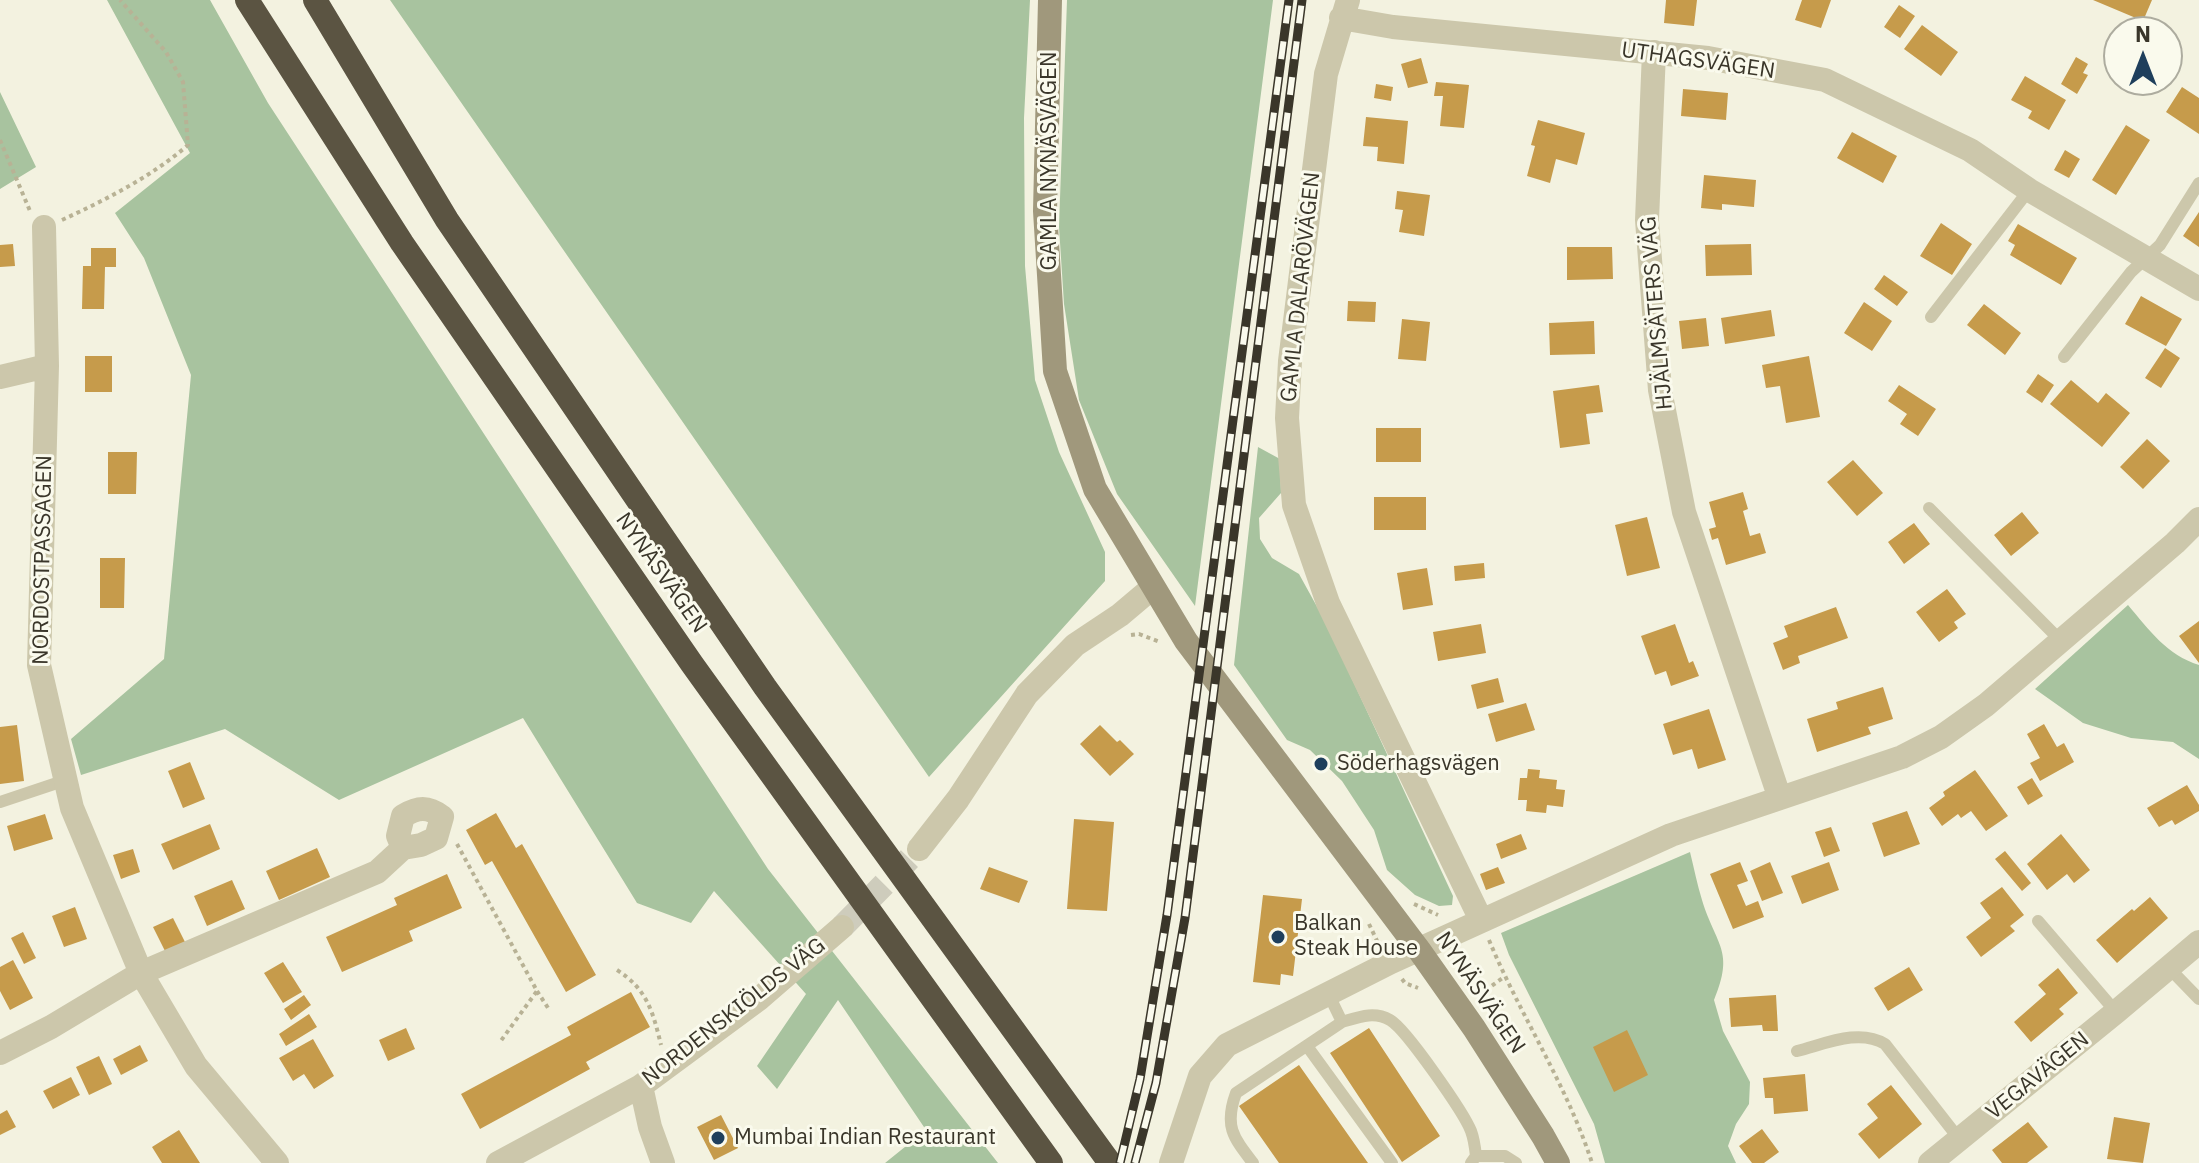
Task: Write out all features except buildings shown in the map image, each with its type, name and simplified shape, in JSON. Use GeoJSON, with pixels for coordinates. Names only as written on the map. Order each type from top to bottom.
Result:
{"type":"FeatureCollection","features":[{"type":"Feature","properties":{"kind":"highway","name":"NYNÄSVÄGEN"},"geometry":{"type":"LineString","coordinates":[[247,0],[402,243],[692,664],[1051,1163]]}},
{"type":"Feature","properties":{"kind":"highway","name":"NYNÄSVÄGEN"},"geometry":{"type":"LineString","coordinates":[[315,0],[447,220],[747,661],[1110,1163]]}},
{"type":"Feature","properties":{"kind":"street","name":"GAMLA NYNÄSVÄGEN"},"geometry":{"type":"LineString","coordinates":[[1050,0],[1045,211],[1055,371],[1095,489],[1152,588]]}},
{"type":"Feature","properties":{"kind":"street","name":"UTHAGSVÄGEN"},"geometry":{"type":"LineString","coordinates":[[1344,9],[1393,27],[1708,58],[1825,80],[1970,150],[2029,190],[2199,289]]}},
{"type":"Feature","properties":{"kind":"street","name":"GAMLA DALARÖVÄGEN"},"geometry":{"type":"LineString","coordinates":[[1344,9],[1326,74],[1290,361],[1287,418],[1294,505],[1328,603],[1478,914]]}},
{"type":"Feature","properties":{"kind":"street","name":"HJÄLMSÄTERS VÄG"},"geometry":{"type":"LineString","coordinates":[[1654,52],[1647,220],[1660,390],[1684,512],[1779,796]]}},
{"type":"Feature","properties":{"kind":"street","name":"NORDOSTPASSAGEN"},"geometry":{"type":"LineString","coordinates":[[44,227],[47,366],[39,665],[72,808],[141,973],[196,1066],[277,1163]]}},
{"type":"Feature","properties":{"kind":"street"},"geometry":{"type":"LineString","coordinates":[[0,377],[47,366]]}},
{"type":"Feature","properties":{"kind":"street"},"geometry":{"type":"LineString","coordinates":[[1171,1163],[1200,1076],[1227,1045],[1419,950],[1478,914],[1671,835],[1902,757],[1941,737],[1986,705],[2199,519]]}},
{"type":"Feature","properties":{"kind":"street","name":"NYNÄSVÄGEN"},"geometry":{"type":"LineString","coordinates":[[1152,588],[1176,642],[1243,717],[1419,950],[1489,1052],[1558,1163]]}},
{"type":"Feature","properties":{"kind":"street"},"geometry":{"type":"LineString","coordinates":[[919,849],[958,799],[1027,694],[1075,645],[1120,615],[1152,588]]}},
{"type":"Feature","properties":{"kind":"street"},"geometry":{"type":"LineString","coordinates":[[0,1053],[51,1027],[141,973],[377,872],[403,848],[436,838],[442,817]]}},
{"type":"Feature","properties":{"kind":"street","name":"NORDENSKIÖLDS VÄG"},"geometry":{"type":"LineString","coordinates":[[498,1163],[641,1086],[760,998],[842,927]]}},
{"type":"Feature","properties":{"kind":"street","name":"VEGAVÄGEN"},"geometry":{"type":"LineString","coordinates":[[1930,1163],[2199,942]]}},
{"type":"Feature","properties":{"kind":"street"},"geometry":{"type":"LineString","coordinates":[[641,1086],[650,1127],[663,1163]]}},
{"type":"Feature","properties":{"kind":"lane"},"geometry":{"type":"LineString","coordinates":[[2064,357],[2131,272],[2160,245],[2199,183]]}},
{"type":"Feature","properties":{"kind":"lane"},"geometry":{"type":"LineString","coordinates":[[1931,317],[2029,190]]}},
{"type":"Feature","properties":{"kind":"lane"},"geometry":{"type":"LineString","coordinates":[[1929,508],[2060,640]]}},
{"type":"Feature","properties":{"kind":"lane"},"geometry":{"type":"LineString","coordinates":[[0,802],[66,780]]}},
{"type":"Feature","properties":{"kind":"lane"},"geometry":{"type":"LineString","coordinates":[[2038,921],[2116,1012]]}},
{"type":"Feature","properties":{"kind":"lane"},"geometry":{"type":"LineString","coordinates":[[2169,968],[2199,999]]}},
{"type":"Feature","properties":{"kind":"lane"},"geometry":{"type":"LineString","coordinates":[[1328,993],[1342,1022]]}},
{"type":"Feature","properties":{"kind":"lane"},"geometry":{"type":"LineString","coordinates":[[1253,1163],[1234,1138],[1229,1120],[1236,1093],[1342,1022],[1364,1015],[1378,1015],[1392,1021],[1407,1034],[1470,1128],[1473,1159],[1505,1156],[1516,1163]]}},
{"type":"Feature","properties":{"kind":"lane"},"geometry":{"type":"LineString","coordinates":[[1797,1051],[1860,1036],[1874,1037],[1885,1044],[1960,1140]]}},
{"type":"Feature","properties":{"kind":"lane"},"geometry":{"type":"LineString","coordinates":[[1307,1046],[1392,1163]]}},
{"type":"Feature","properties":{"kind":"path"},"geometry":{"type":"LineString","coordinates":[[0,140],[30,211],[44,227],[108,198],[168,163],[188,145],[183,82],[166,52],[120,0]]}},
{"type":"Feature","properties":{"kind":"path"},"geometry":{"type":"LineString","coordinates":[[1128,636],[1139,634],[1176,642]]}},
{"type":"Feature","properties":{"kind":"path"},"geometry":{"type":"LineString","coordinates":[[442,817],[550,1011]]}},
{"type":"Feature","properties":{"kind":"path"},"geometry":{"type":"LineString","coordinates":[[1380,899],[1399,888],[1412,903],[1432,915],[1456,917],[1478,914],[1507,983],[1583,1135],[1592,1163]]}},
{"type":"Feature","properties":{"kind":"path"},"geometry":{"type":"LineString","coordinates":[[617,970],[636,982],[645,996],[662,1046]]}},
{"type":"Feature","properties":{"kind":"path"},"geometry":{"type":"LineString","coordinates":[[500,1042],[537,991]]}},
{"type":"Feature","properties":{"kind":"green space"},"geometry":{"type":"Polygon","coordinates":[[[107,0],[210,0],[268,103],[768,869],[998,1163],[885,1163],[926,1130],[838,1000],[777,1089],[757,1066],[806,994],[714,891],[691,923],[637,903],[523,718],[339,800],[225,729],[81,775],[71,739],[164,659],[191,375],[144,258],[115,213],[190,153],[107,0]]]}},
{"type":"Feature","properties":{"kind":"green space"},"geometry":{"type":"Polygon","coordinates":[[[390,0],[1030,0],[1024,118],[1025,266],[1035,380],[1059,452],[1105,552],[1105,581],[929,777],[390,0]]]}},
{"type":"Feature","properties":{"kind":"green space"},"geometry":{"type":"Polygon","coordinates":[[[1067,0],[1273,0],[1195,606],[1117,494],[1079,400],[1064,304],[1059,227],[1067,0]]]}},
{"type":"Feature","properties":{"kind":"green space"},"geometry":{"type":"Polygon","coordinates":[[[0,92],[36,167],[0,189],[0,92]]]}},
{"type":"Feature","properties":{"kind":"green space"},"geometry":{"type":"Polygon","coordinates":[[[1258,447],[1280,459],[1281,493],[1259,518],[1260,539],[1272,558],[1299,574],[1326,623],[1453,896],[1452,905],[1439,906],[1415,895],[1387,870],[1374,830],[1342,781],[1310,750],[1287,740],[1234,665],[1258,447]]]}},
{"type":"Feature","properties":{"kind":"green space"},"geometry":{"type":"Polygon","coordinates":[[[2128,605],[2168,648],[2199,665],[2199,759],[2173,742],[2131,738],[2083,723],[2035,689],[2128,605]]]}},
{"type":"Feature","properties":{"kind":"green space"},"geometry":{"type":"Polygon","coordinates":[[[1690,852],[1702,900],[1723,959],[1714,1000],[1723,1031],[1750,1082],[1749,1104],[1736,1124],[1728,1146],[1736,1163],[1605,1163],[1594,1124],[1509,955],[1501,933],[1690,852]]]}},
{"type":"Feature","properties":{"kind":"tunnel"},"geometry":{"type":"LineString","coordinates":[[842,927],[919,849]]}},
{"type":"Feature","properties":{"kind":"railway"},"geometry":{"type":"LineString","coordinates":[[1120,1163],[1140,1079],[1167,915],[1289,0]]}},
{"type":"Feature","properties":{"kind":"railway"},"geometry":{"type":"LineString","coordinates":[[1135,1163],[1156,1083],[1185,918],[1302,0]]}},
{"type":"Feature","properties":{"kind":"place","name":"Söderhagsvägen"},"geometry":{"type":"Point","coordinates":[1321,764]}},
{"type":"Feature","properties":{"kind":"place","name":"Balkan Steak House"},"geometry":{"type":"Point","coordinates":[1278,937]}},
{"type":"Feature","properties":{"kind":"place","name":"Mumbai Indian Restaurant"},"geometry":{"type":"Point","coordinates":[718,1138]}}]}
